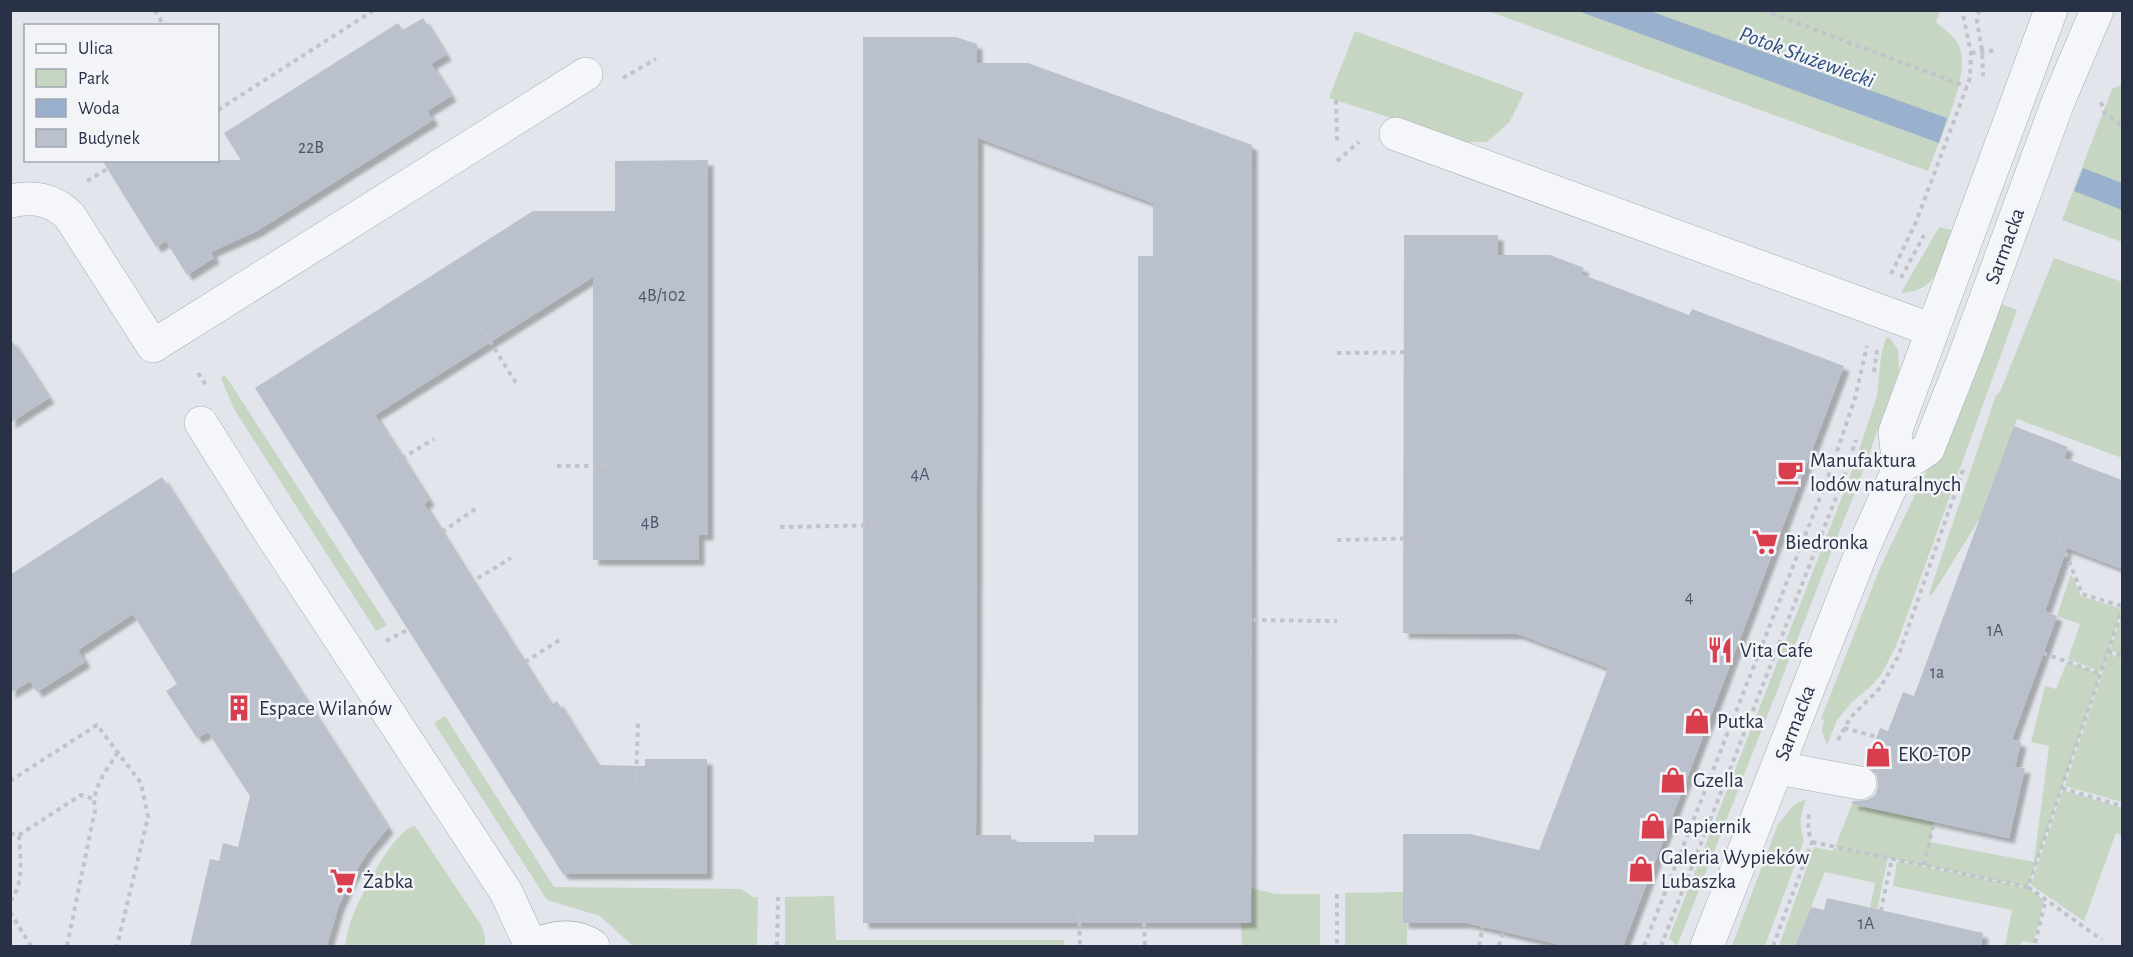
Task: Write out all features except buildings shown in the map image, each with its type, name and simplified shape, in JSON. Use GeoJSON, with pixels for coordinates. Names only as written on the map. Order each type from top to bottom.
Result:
{"type":"FeatureCollection","features":[{"type":"Feature","properties":{"kind":"street","name":"Sarmacka"},"geometry":{"type":"LineString","coordinates":[[1707,946],[1862,551],[1899,468],[1895,432],[2051,10]]}},
{"type":"Feature","properties":{"kind":"street","name":"Sarmacka"},"geometry":{"type":"LineString","coordinates":[[1899,468],[1928,449],[2058,102],[2097,10]]}},
{"type":"Feature","properties":{"kind":"street"},"geometry":{"type":"LineString","coordinates":[[10,201],[24,198],[41,199],[57,204],[69,215],[153,346],[586,74]]}},
{"type":"Feature","properties":{"kind":"street"},"geometry":{"type":"LineString","coordinates":[[1396,134],[1932,330]]}},
{"type":"Feature","properties":{"kind":"street"},"geometry":{"type":"LineString","coordinates":[[201,423],[260,518],[506,892],[531,946],[549,939],[569,937],[593,946]]}},
{"type":"Feature","properties":{"kind":"street"},"geometry":{"type":"LineString","coordinates":[[1778,768],[1860,783]]}},
{"type":"Feature","properties":{"kind":"path"},"geometry":{"type":"LineString","coordinates":[[155,10],[163,24]]}},
{"type":"Feature","properties":{"kind":"path"},"geometry":{"type":"LineString","coordinates":[[219,109],[374,10]]}},
{"type":"Feature","properties":{"kind":"path"},"geometry":{"type":"LineString","coordinates":[[1763,10],[1967,87]]}},
{"type":"Feature","properties":{"kind":"path"},"geometry":{"type":"LineString","coordinates":[[1644,946],[1830,472],[1856,398],[1886,283],[1916,222],[1967,87],[1971,53],[1962,10]]}},
{"type":"Feature","properties":{"kind":"path"},"geometry":{"type":"LineString","coordinates":[[1979,10],[1977,21],[1983,63],[1982,84]]}},
{"type":"Feature","properties":{"kind":"path"},"geometry":{"type":"LineString","coordinates":[[2099,92],[2104,112],[2122,126]]}},
{"type":"Feature","properties":{"kind":"path"},"geometry":{"type":"LineString","coordinates":[[1336,100],[1337,141]]}},
{"type":"Feature","properties":{"kind":"path"},"geometry":{"type":"LineString","coordinates":[[81,185],[107,169]]}},
{"type":"Feature","properties":{"kind":"path"},"geometry":{"type":"LineString","coordinates":[[1873,375],[1880,311],[1928,228]]}},
{"type":"Feature","properties":{"kind":"path"},"geometry":{"type":"LineString","coordinates":[[475,318],[518,386]]}},
{"type":"Feature","properties":{"kind":"path"},"geometry":{"type":"LineString","coordinates":[[1337,353],[1434,352]]}},
{"type":"Feature","properties":{"kind":"path"},"geometry":{"type":"LineString","coordinates":[[1661,946],[1844,477],[1858,432]]}},
{"type":"Feature","properties":{"kind":"path"},"geometry":{"type":"LineString","coordinates":[[394,464],[434,439]]}},
{"type":"Feature","properties":{"kind":"path"},"geometry":{"type":"LineString","coordinates":[[1773,946],[1812,842],[1808,830],[1810,806],[1844,728],[1862,705],[1880,688],[1898,657],[1965,464]]}},
{"type":"Feature","properties":{"kind":"path"},"geometry":{"type":"LineString","coordinates":[[557,466],[629,465]]}},
{"type":"Feature","properties":{"kind":"path"},"geometry":{"type":"LineString","coordinates":[[442,532],[478,507]]}},
{"type":"Feature","properties":{"kind":"path"},"geometry":{"type":"LineString","coordinates":[[780,527],[886,525]]}},
{"type":"Feature","properties":{"kind":"path"},"geometry":{"type":"LineString","coordinates":[[2028,887],[2122,608],[2082,594],[2059,536]]}},
{"type":"Feature","properties":{"kind":"path"},"geometry":{"type":"LineString","coordinates":[[1337,540],[1433,538]]}},
{"type":"Feature","properties":{"kind":"path"},"geometry":{"type":"LineString","coordinates":[[470,583],[511,558]]}},
{"type":"Feature","properties":{"kind":"path"},"geometry":{"type":"LineString","coordinates":[[1244,620],[1337,621]]}},
{"type":"Feature","properties":{"kind":"path"},"geometry":{"type":"LineString","coordinates":[[376,646],[407,630]]}},
{"type":"Feature","properties":{"kind":"path"},"geometry":{"type":"LineString","coordinates":[[525,662],[561,639]]}},
{"type":"Feature","properties":{"kind":"path"},"geometry":{"type":"LineString","coordinates":[[2109,651],[2122,656]]}},
{"type":"Feature","properties":{"kind":"path"},"geometry":{"type":"LineString","coordinates":[[2043,653],[2101,674]]}},
{"type":"Feature","properties":{"kind":"path"},"geometry":{"type":"LineString","coordinates":[[636,782],[638,722]]}},
{"type":"Feature","properties":{"kind":"path"},"geometry":{"type":"LineString","coordinates":[[10,781],[97,725],[141,783],[148,817],[117,946]]}},
{"type":"Feature","properties":{"kind":"path"},"geometry":{"type":"LineString","coordinates":[[1844,728],[1877,737]]}},
{"type":"Feature","properties":{"kind":"path"},"geometry":{"type":"LineString","coordinates":[[67,946],[94,810],[93,799],[98,785],[118,752]]}},
{"type":"Feature","properties":{"kind":"path"},"geometry":{"type":"LineString","coordinates":[[2062,788],[2122,806]]}},
{"type":"Feature","properties":{"kind":"path"},"geometry":{"type":"LineString","coordinates":[[10,833],[19,835],[81,795],[93,799]]}},
{"type":"Feature","properties":{"kind":"path"},"geometry":{"type":"LineString","coordinates":[[1924,865],[1934,822]]}},
{"type":"Feature","properties":{"kind":"path"},"geometry":{"type":"LineString","coordinates":[[10,901],[18,891],[19,835]]}},
{"type":"Feature","properties":{"kind":"path"},"geometry":{"type":"LineString","coordinates":[[1812,842],[2028,887],[2102,940]]}},
{"type":"Feature","properties":{"kind":"path"},"geometry":{"type":"LineString","coordinates":[[1879,920],[1892,858]]}},
{"type":"Feature","properties":{"kind":"path"},"geometry":{"type":"LineString","coordinates":[[1337,894],[1337,946]]}},
{"type":"Feature","properties":{"kind":"path"},"geometry":{"type":"LineString","coordinates":[[777,946],[778,897]]}},
{"type":"Feature","properties":{"kind":"path"},"geometry":{"type":"LineString","coordinates":[[2035,944],[2046,899]]}},
{"type":"Feature","properties":{"kind":"path"},"geometry":{"type":"LineString","coordinates":[[10,912],[31,946]]}},
{"type":"Feature","properties":{"kind":"path"},"geometry":{"type":"LineString","coordinates":[[1079,913],[1080,946]]}},
{"type":"Feature","properties":{"kind":"path"},"geometry":{"type":"LineString","coordinates":[[1479,946],[1484,920]]}},
{"type":"Feature","properties":{"kind":"path"},"geometry":{"type":"LineString","coordinates":[[1144,923],[1145,946]]}},
{"type":"Feature","properties":{"kind":"path"},"geometry":{"type":"LineString","coordinates":[[1499,946],[1503,932]]}},
{"type":"Feature","properties":{"kind":"green space"},"geometry":{"type":"Polygon","coordinates":[[[1488,11],[1940,11],[1936,22],[1952,36],[1959,46],[1962,58],[1961,73],[1952,108],[1928,171],[1488,11]]]}},
{"type":"Feature","properties":{"kind":"green space"},"geometry":{"type":"Polygon","coordinates":[[[1355,31],[1524,93],[1509,123],[1487,142],[1459,142],[1329,98],[1355,31]]]}},
{"type":"Feature","properties":{"kind":"green space"},"geometry":{"type":"Polygon","coordinates":[[[2122,85],[2122,242],[2062,220],[2112,89],[2122,85]]]}},
{"type":"Feature","properties":{"kind":"green space"},"geometry":{"type":"Polygon","coordinates":[[[1939,227],[1951,230],[1937,272],[1924,287],[1901,293],[1939,227]]]}},
{"type":"Feature","properties":{"kind":"green space"},"geometry":{"type":"Polygon","coordinates":[[[2054,258],[2122,282],[2122,458],[2017,419],[1982,515],[1932,595],[1929,594],[1996,395],[2000,392],[2054,258]]]}},
{"type":"Feature","properties":{"kind":"green space"},"geometry":{"type":"Polygon","coordinates":[[[2001,304],[2017,310],[1896,646],[1881,675],[1852,702],[1837,720],[1827,745],[1822,731],[1824,720],[1821,719],[1880,568],[1946,430],[2001,304]]]}},
{"type":"Feature","properties":{"kind":"green space"},"geometry":{"type":"Polygon","coordinates":[[[1886,337],[1890,338],[1898,350],[1899,371],[1860,479],[1677,946],[1669,938],[1850,477],[1877,396],[1881,356],[1886,337]]]}},
{"type":"Feature","properties":{"kind":"green space"},"geometry":{"type":"Polygon","coordinates":[[[225,375],[387,625],[376,631],[234,409],[221,378],[225,375]]]}},
{"type":"Feature","properties":{"kind":"green space"},"geometry":{"type":"Polygon","coordinates":[[[2071,574],[2081,596],[2122,609],[2102,672],[2068,659],[2080,624],[2057,616],[2071,574]]]}},
{"type":"Feature","properties":{"kind":"green space"},"geometry":{"type":"Polygon","coordinates":[[[2122,615],[2122,655],[2110,650],[2122,615]]]}},
{"type":"Feature","properties":{"kind":"green space"},"geometry":{"type":"Polygon","coordinates":[[[2109,653],[2122,658],[2122,802],[2065,786],[2109,653]]]}},
{"type":"Feature","properties":{"kind":"green space"},"geometry":{"type":"Polygon","coordinates":[[[2067,662],[2101,674],[2028,887],[1888,858],[1875,919],[1868,918],[1875,883],[1825,872],[1795,946],[1779,946],[1814,847],[1857,852],[1835,847],[1852,804],[1934,822],[1930,842],[2034,862],[2049,746],[2031,742],[2045,686],[2056,689],[2067,662]]]}},
{"type":"Feature","properties":{"kind":"green space"},"geometry":{"type":"Polygon","coordinates":[[[445,716],[554,887],[741,889],[753,897],[758,897],[757,946],[633,946],[600,916],[547,900],[434,723],[445,716]]]}},
{"type":"Feature","properties":{"kind":"green space"},"geometry":{"type":"Polygon","coordinates":[[[2063,790],[2122,808],[2122,835],[2116,833],[2084,921],[2031,885],[2063,790]]]}},
{"type":"Feature","properties":{"kind":"green space"},"geometry":{"type":"Polygon","coordinates":[[[1806,799],[1801,819],[1804,840],[1765,946],[1732,946],[1778,824],[1794,805],[1806,799]]]}},
{"type":"Feature","properties":{"kind":"green space"},"geometry":{"type":"Polygon","coordinates":[[[415,826],[481,925],[485,936],[485,946],[345,946],[354,913],[377,868],[396,840],[406,830],[415,826]]]}},
{"type":"Feature","properties":{"kind":"green space"},"geometry":{"type":"Polygon","coordinates":[[[1897,861],[2028,888],[2044,900],[2034,943],[2022,941],[2020,946],[2005,946],[2012,910],[1893,886],[1897,861]]]}},
{"type":"Feature","properties":{"kind":"green space"},"geometry":{"type":"Polygon","coordinates":[[[1251,888],[1275,894],[1320,894],[1320,946],[1242,946],[1241,923],[1251,923],[1251,888]]]}},
{"type":"Feature","properties":{"kind":"green space"},"geometry":{"type":"Polygon","coordinates":[[[1403,892],[1403,923],[1407,923],[1407,946],[1345,946],[1345,893],[1403,892]]]}},
{"type":"Feature","properties":{"kind":"green space"},"geometry":{"type":"Polygon","coordinates":[[[834,896],[836,940],[1064,940],[1065,946],[785,946],[785,897],[834,896]]]}},
{"type":"Feature","properties":{"kind":"water"},"geometry":{"type":"Polygon","coordinates":[[[1578,11],[1650,11],[1947,118],[1939,143],[1578,11]]]}},
{"type":"Feature","properties":{"kind":"water"},"geometry":{"type":"Polygon","coordinates":[[[2083,168],[2122,183],[2122,210],[2074,191],[2083,168]]]}},
{"type":"Feature","properties":{"kind":"place","name":"Manufaktura lodów naturalnych"},"geometry":{"type":"Point","coordinates":[1790,472]}},
{"type":"Feature","properties":{"kind":"place","name":"Biedronka"},"geometry":{"type":"Point","coordinates":[1765,542]}},
{"type":"Feature","properties":{"kind":"place","name":"Vita Cafe"},"geometry":{"type":"Point","coordinates":[1720,650]}},
{"type":"Feature","properties":{"kind":"place","name":"Espace Wilanów"},"geometry":{"type":"Point","coordinates":[239,708]}},
{"type":"Feature","properties":{"kind":"place","name":"Putka"},"geometry":{"type":"Point","coordinates":[1697,721]}},
{"type":"Feature","properties":{"kind":"place","name":"EKO-TOP"},"geometry":{"type":"Point","coordinates":[1878,754]}},
{"type":"Feature","properties":{"kind":"place","name":"Gzella"},"geometry":{"type":"Point","coordinates":[1673,780]}},
{"type":"Feature","properties":{"kind":"place","name":"Papiernik"},"geometry":{"type":"Point","coordinates":[1653,826]}},
{"type":"Feature","properties":{"kind":"place","name":"Galeria Wypieków Lubaszka"},"geometry":{"type":"Point","coordinates":[1641,869]}},
{"type":"Feature","properties":{"kind":"place","name":"Żabka"},"geometry":{"type":"Point","coordinates":[343,881]}},
{"type":"Feature","properties":{"kind":"water label","name":"Potok Służewiecki"},"geometry":{"type":"Point","coordinates":[1807,57]}}]}
